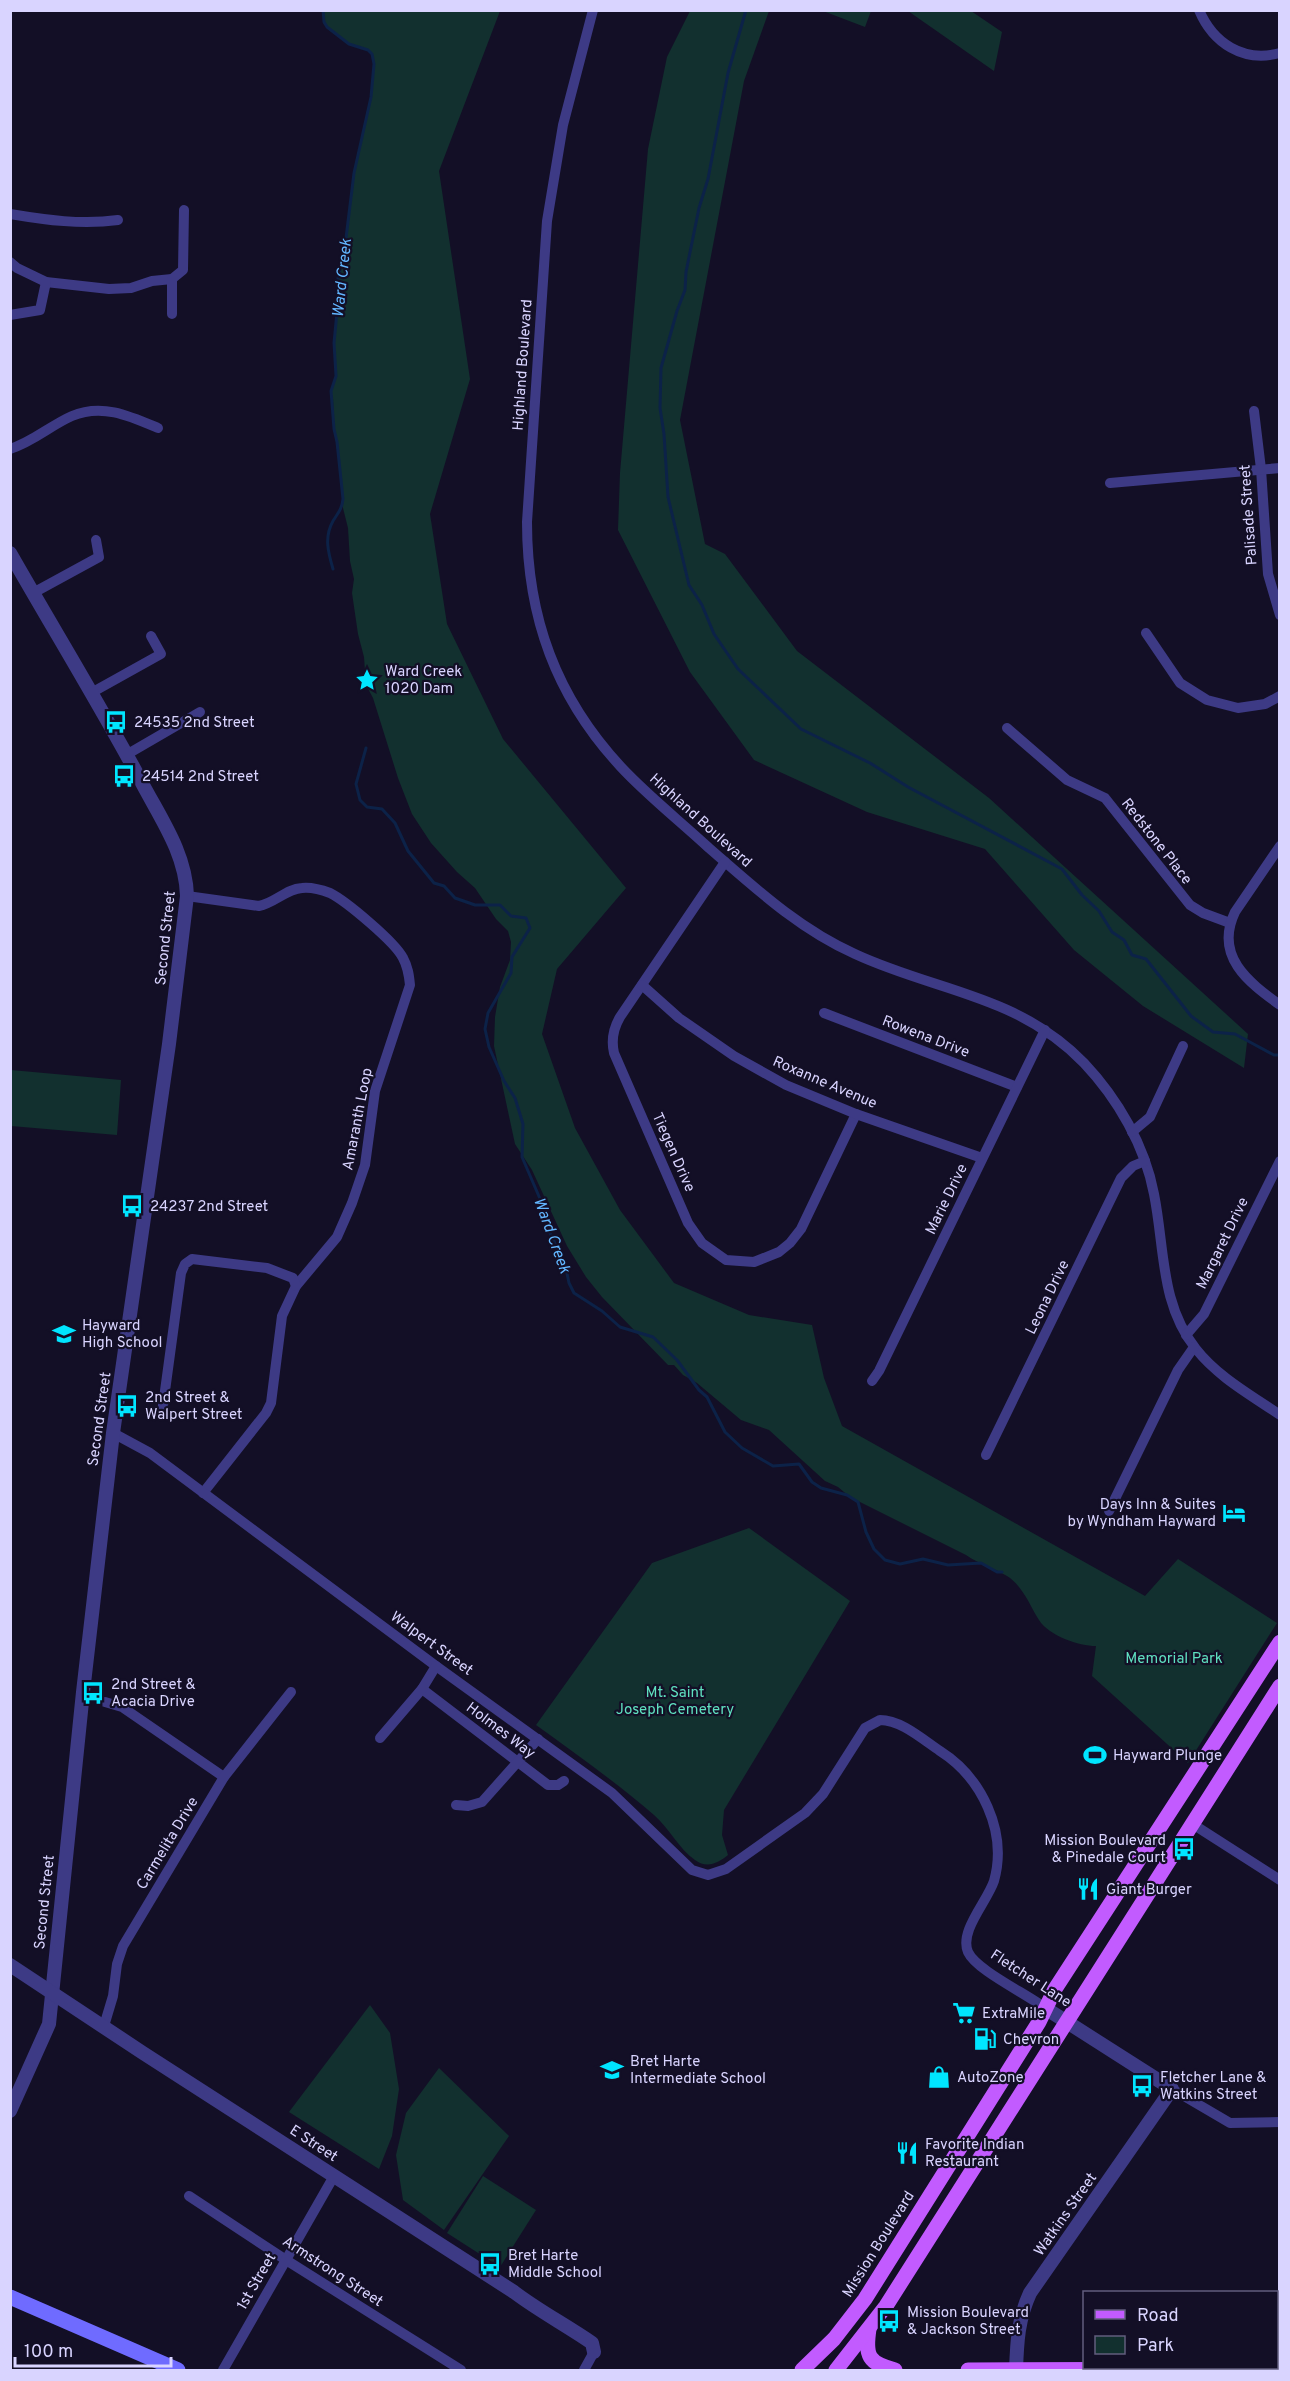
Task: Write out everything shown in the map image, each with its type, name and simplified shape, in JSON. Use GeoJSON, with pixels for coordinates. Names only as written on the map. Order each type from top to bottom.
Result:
{"type":"FeatureCollection","features":[{"type":"Feature","properties":{"kind":"main road","name":"Mission Boulevard"},"geometry":{"type":"LineString","coordinates":[[802,2370],[834,2339],[865,2299],[1067,1971],[1280,1642]]}},
{"type":"Feature","properties":{"kind":"main road"},"geometry":{"type":"LineString","coordinates":[[836,2370],[886,2306],[1280,1686]]}},
{"type":"Feature","properties":{"kind":"main road"},"geometry":{"type":"LineString","coordinates":[[10,2297],[178,2370]]}},
{"type":"Feature","properties":{"kind":"main road"},"geometry":{"type":"LineString","coordinates":[[869,2329],[868,2347],[871,2358],[879,2366],[895,2370]]}},
{"type":"Feature","properties":{"kind":"main road"},"geometry":{"type":"LineString","coordinates":[[968,2370],[1280,2369]]}},
{"type":"Feature","properties":{"kind":"street","name":"Highland Boulevard"},"geometry":{"type":"LineString","coordinates":[[593,10],[561,134],[547,221],[527,522],[531,589],[541,632],[556,672],[595,738],[638,784],[775,906],[832,943],[904,974],[991,1001],[1020,1014],[1066,1046],[1098,1078],[1114,1100],[1145,1161],[1154,1193],[1167,1293],[1186,1335],[1216,1370],[1280,1415]]}},
{"type":"Feature","properties":{"kind":"street"},"geometry":{"type":"LineString","coordinates":[[1199,10],[1211,34],[1225,46],[1249,54],[1280,53]]}},
{"type":"Feature","properties":{"kind":"street"},"geometry":{"type":"LineString","coordinates":[[10,262],[45,282],[120,289],[152,281],[172,279],[183,270],[184,210]]}},
{"type":"Feature","properties":{"kind":"street"},"geometry":{"type":"LineString","coordinates":[[10,214],[46,220],[97,223],[118,220]]}},
{"type":"Feature","properties":{"kind":"street"},"geometry":{"type":"LineString","coordinates":[[172,279],[172,314]]}},
{"type":"Feature","properties":{"kind":"street"},"geometry":{"type":"LineString","coordinates":[[10,315],[40,310],[45,282]]}},
{"type":"Feature","properties":{"kind":"street"},"geometry":{"type":"LineString","coordinates":[[10,449],[24,445],[74,415],[106,410],[131,416],[158,428]]}},
{"type":"Feature","properties":{"kind":"street","name":"Palisade Street"},"geometry":{"type":"LineString","coordinates":[[1254,411],[1261,469],[1268,574],[1280,615]]}},
{"type":"Feature","properties":{"kind":"street"},"geometry":{"type":"LineString","coordinates":[[1110,483],[1280,468]]}},
{"type":"Feature","properties":{"kind":"street"},"geometry":{"type":"LineString","coordinates":[[33,593],[99,556],[96,540]]}},
{"type":"Feature","properties":{"kind":"street","name":"Second Street"},"geometry":{"type":"LineString","coordinates":[[10,553],[126,755],[178,852],[187,879],[187,896],[168,1056],[113,1433],[70,1806],[49,2024],[10,2111]]}},
{"type":"Feature","properties":{"kind":"street"},"geometry":{"type":"LineString","coordinates":[[1146,633],[1180,683],[1207,700],[1238,708],[1264,704],[1280,696]]}},
{"type":"Feature","properties":{"kind":"street"},"geometry":{"type":"LineString","coordinates":[[91,693],[161,654],[151,636]]}},
{"type":"Feature","properties":{"kind":"street"},"geometry":{"type":"LineString","coordinates":[[126,755],[200,712]]}},
{"type":"Feature","properties":{"kind":"street","name":"Redstone Place"},"geometry":{"type":"LineString","coordinates":[[1007,728],[1067,780],[1105,798],[1190,905],[1203,913],[1230,923]]}},
{"type":"Feature","properties":{"kind":"street"},"geometry":{"type":"LineString","coordinates":[[1280,846],[1240,904],[1230,923],[1230,948],[1239,971],[1251,984],[1280,1005]]}},
{"type":"Feature","properties":{"kind":"street","name":"Tiegen Drive"},"geometry":{"type":"LineString","coordinates":[[725,862],[616,1023],[612,1034],[613,1048],[692,1231],[716,1255],[734,1262],[754,1262],[771,1256],[790,1243],[801,1229],[856,1113]]}},
{"type":"Feature","properties":{"kind":"street","name":"Amaranth Loop"},"geometry":{"type":"LineString","coordinates":[[187,896],[260,906],[300,888],[330,894],[375,927],[402,955],[408,969],[410,985],[375,1091],[365,1165],[352,1203],[337,1237],[296,1286],[282,1316],[271,1403],[241,1446],[203,1493]]}},
{"type":"Feature","properties":{"kind":"street","name":"Roxanne Avenue"},"geometry":{"type":"LineString","coordinates":[[642,985],[679,1018],[734,1056],[786,1085],[856,1113],[982,1158]]}},
{"type":"Feature","properties":{"kind":"street","name":"Rowena Drive"},"geometry":{"type":"LineString","coordinates":[[824,1013],[1017,1087]]}},
{"type":"Feature","properties":{"kind":"street","name":"Marie Drive"},"geometry":{"type":"LineString","coordinates":[[873,1381],[1045,1030]]}},
{"type":"Feature","properties":{"kind":"street"},"geometry":{"type":"LineString","coordinates":[[1132,1132],[1150,1117],[1183,1046]]}},
{"type":"Feature","properties":{"kind":"street","name":"Leona Drive"},"geometry":{"type":"LineString","coordinates":[[986,1455],[1121,1178],[1128,1170],[1145,1161]]}},
{"type":"Feature","properties":{"kind":"street","name":"Margaret Drive"},"geometry":{"type":"LineString","coordinates":[[1186,1335],[1204,1314],[1280,1161]]}},
{"type":"Feature","properties":{"kind":"street"},"geometry":{"type":"LineString","coordinates":[[162,1413],[181,1273],[185,1264],[192,1259],[267,1268],[292,1278],[296,1286]]}},
{"type":"Feature","properties":{"kind":"street"},"geometry":{"type":"LineString","coordinates":[[1109,1511],[1178,1370],[1194,1347]]}},
{"type":"Feature","properties":{"kind":"street","name":"Walpert Street"},"geometry":{"type":"LineString","coordinates":[[113,1433],[150,1453],[538,1739],[627,1807],[692,1870],[708,1875],[726,1869]]}},
{"type":"Feature","properties":{"kind":"street"},"geometry":{"type":"LineString","coordinates":[[380,1738],[422,1689],[436,1666]]}},
{"type":"Feature","properties":{"kind":"street","name":"Holmes Way"},"geometry":{"type":"LineString","coordinates":[[422,1689],[549,1785],[558,1785],[564,1781]]}},
{"type":"Feature","properties":{"kind":"street","name":"Carmelita Drive"},"geometry":{"type":"LineString","coordinates":[[104,2026],[113,1996],[117,1964],[123,1946],[224,1777],[291,1692]]}},
{"type":"Feature","properties":{"kind":"street"},"geometry":{"type":"LineString","coordinates":[[105,1702],[122,1707],[224,1777]]}},
{"type":"Feature","properties":{"kind":"street","name":"Fletcher Lane"},"geometry":{"type":"LineString","coordinates":[[726,1869],[806,1813],[823,1794],[865,1728],[880,1719],[896,1723],[960,1765],[981,1791],[994,1826],[996,1859],[994,1880],[968,1932],[968,1951],[979,1965],[1230,2123],[1280,2122]]}},
{"type":"Feature","properties":{"kind":"street"},"geometry":{"type":"LineString","coordinates":[[456,1804],[468,1806],[482,1802],[538,1739]]}},
{"type":"Feature","properties":{"kind":"street"},"geometry":{"type":"LineString","coordinates":[[1191,1823],[1280,1880]]}},
{"type":"Feature","properties":{"kind":"street","name":"E Street"},"geometry":{"type":"LineString","coordinates":[[10,1965],[514,2292],[544,2314],[576,2332],[592,2343],[594,2352]]}},
{"type":"Feature","properties":{"kind":"street","name":"Watkins Street"},"geometry":{"type":"LineString","coordinates":[[1016,2370],[1017,2333],[1030,2293],[1172,2088]]}},
{"type":"Feature","properties":{"kind":"street","name":"1st Street"},"geometry":{"type":"LineString","coordinates":[[223,2370],[334,2176]]}},
{"type":"Feature","properties":{"kind":"street","name":"Armstrong Street"},"geometry":{"type":"LineString","coordinates":[[189,2196],[461,2370]]}},
{"type":"Feature","properties":{"kind":"street"},"geometry":{"type":"LineString","coordinates":[[584,2370],[594,2352]]}},
{"type":"Feature","properties":{"kind":"green space"},"geometry":{"type":"Polygon","coordinates":[[[871,10],[865,27],[823,11],[871,10]]]}},
{"type":"Feature","properties":{"kind":"green space","name":"Memorial Park"},"geometry":{"type":"Polygon","coordinates":[[[324,11],[500,11],[439,171],[470,379],[430,514],[447,624],[503,739],[626,888],[557,969],[542,1034],[575,1128],[620,1210],[674,1283],[749,1315],[812,1325],[824,1378],[842,1426],[1145,1596],[1178,1559],[1277,1623],[1188,1763],[1092,1676],[1096,1646],[1073,1642],[1050,1631],[1039,1620],[1013,1580],[850,1497],[838,1487],[825,1481],[769,1430],[741,1420],[697,1383],[683,1375],[674,1365],[668,1365],[602,1297],[586,1277],[567,1246],[532,1170],[515,1144],[494,1046],[495,1017],[500,987],[510,960],[511,942],[508,931],[496,919],[475,888],[431,843],[412,814],[373,698],[366,685],[364,657],[352,593],[354,579],[350,561],[348,528],[343,508],[331,391],[336,376],[334,343],[338,275],[345,246],[354,173],[372,91],[374,63],[372,54],[368,50],[349,44],[327,27],[324,22],[324,11]]]}},
{"type":"Feature","properties":{"kind":"green space"},"geometry":{"type":"Polygon","coordinates":[[[690,11],[769,11],[744,81],[680,420],[705,544],[725,554],[797,651],[989,798],[1248,1034],[1244,1068],[1143,1006],[1074,950],[985,849],[867,812],[754,760],[690,672],[618,530],[620,473],[648,149],[667,57],[690,11]]]}},
{"type":"Feature","properties":{"kind":"green space"},"geometry":{"type":"Polygon","coordinates":[[[908,11],[971,11],[1002,32],[994,71],[908,11]]]}},
{"type":"Feature","properties":{"kind":"green space"},"geometry":{"type":"Polygon","coordinates":[[[11,1070],[121,1080],[117,1135],[11,1126],[11,1070]]]}},
{"type":"Feature","properties":{"kind":"green space","name":"Mt. Saint Joseph Cemetery"},"geometry":{"type":"Polygon","coordinates":[[[749,1528],[850,1601],[724,1810],[722,1835],[728,1855],[716,1862],[704,1864],[689,1855],[659,1820],[640,1803],[536,1725],[652,1563],[749,1528]]]}},
{"type":"Feature","properties":{"kind":"green space"},"geometry":{"type":"Polygon","coordinates":[[[370,2005],[390,2033],[399,2089],[392,2136],[379,2169],[289,2112],[370,2005]]]}},
{"type":"Feature","properties":{"kind":"green space"},"geometry":{"type":"Polygon","coordinates":[[[439,2068],[509,2136],[444,2230],[403,2200],[396,2155],[406,2113],[439,2068]]]}},
{"type":"Feature","properties":{"kind":"green space"},"geometry":{"type":"Polygon","coordinates":[[[483,2176],[536,2210],[500,2267],[447,2233],[483,2176]]]}},
{"type":"Feature","properties":{"kind":"waterway","name":"Ward Creek"},"geometry":{"type":"LineString","coordinates":[[323,10],[327,27],[349,44],[368,50],[372,54],[374,64],[371,97],[354,173],[345,246],[337,283],[339,291],[334,343],[336,376],[331,391],[343,499],[341,508],[328,533],[328,551],[333,569]]}},
{"type":"Feature","properties":{"kind":"waterway"},"geometry":{"type":"LineString","coordinates":[[746,10],[728,73],[708,179],[699,208],[686,272],[685,290],[661,368],[660,408],[668,497],[689,585],[702,605],[714,634],[738,669],[801,729],[870,763],[908,787],[1062,869],[1082,895],[1099,911],[1112,932],[1124,940],[1132,955],[1146,959],[1191,1016],[1213,1032],[1235,1034],[1274,1055],[1280,1055]]}},
{"type":"Feature","properties":{"kind":"waterway","name":"Ward Creek"},"geometry":{"type":"LineString","coordinates":[[366,748],[356,784],[360,800],[367,807],[382,809],[395,823],[408,851],[434,883],[444,886],[455,898],[475,905],[500,905],[511,916],[526,918],[530,928],[512,957],[511,973],[488,1013],[485,1029],[489,1047],[504,1081],[515,1098],[523,1124],[522,1157],[547,1215],[550,1224],[549,1231],[565,1264],[569,1283],[574,1293],[602,1311],[620,1327],[653,1337],[677,1360],[699,1390],[707,1397],[725,1432],[742,1448],[773,1466],[799,1464],[812,1482],[821,1488],[847,1495],[858,1502],[866,1532],[874,1549],[885,1560],[900,1564],[923,1559],[948,1565],[981,1563],[997,1572],[1002,1572]]}},
{"type":"Feature","properties":{"kind":"place","name":"Ward Creek 1020 Dam"},"geometry":{"type":"Point","coordinates":[367,680]}},
{"type":"Feature","properties":{"kind":"place","name":"24535 2nd Street"},"geometry":{"type":"Point","coordinates":[116,722]}},
{"type":"Feature","properties":{"kind":"place","name":"24514 2nd Street"},"geometry":{"type":"Point","coordinates":[124,776]}},
{"type":"Feature","properties":{"kind":"place","name":"24237 2nd Street"},"geometry":{"type":"Point","coordinates":[132,1206]}},
{"type":"Feature","properties":{"kind":"place","name":"Hayward High School"},"geometry":{"type":"Point","coordinates":[64,1334]}},
{"type":"Feature","properties":{"kind":"place","name":"2nd Street & Walpert Street"},"geometry":{"type":"Point","coordinates":[127,1406]}},
{"type":"Feature","properties":{"kind":"place","name":"Days Inn & Suites by Wyndham Hayward"},"geometry":{"type":"Point","coordinates":[1234,1513]}},
{"type":"Feature","properties":{"kind":"place","name":"2nd Street & Acacia Drive"},"geometry":{"type":"Point","coordinates":[93,1693]}},
{"type":"Feature","properties":{"kind":"place","name":"Hayward Plunge"},"geometry":{"type":"Point","coordinates":[1095,1755]}},
{"type":"Feature","properties":{"kind":"place","name":"Mission Boulevard & Pinedale Court"},"geometry":{"type":"Point","coordinates":[1184,1849]}},
{"type":"Feature","properties":{"kind":"place","name":"Giant Burger"},"geometry":{"type":"Point","coordinates":[1088,1889]}},
{"type":"Feature","properties":{"kind":"place","name":"ExtraMile"},"geometry":{"type":"Point","coordinates":[964,2013]}},
{"type":"Feature","properties":{"kind":"place","name":"Chevron"},"geometry":{"type":"Point","coordinates":[985,2039]}},
{"type":"Feature","properties":{"kind":"place","name":"Bret Harte Intermediate School"},"geometry":{"type":"Point","coordinates":[612,2070]}},
{"type":"Feature","properties":{"kind":"place","name":"AutoZone"},"geometry":{"type":"Point","coordinates":[939,2077]}},
{"type":"Feature","properties":{"kind":"place","name":"Fletcher Lane & Watkins Street"},"geometry":{"type":"Point","coordinates":[1142,2086]}},
{"type":"Feature","properties":{"kind":"place","name":"Favorite Indian Restaurant"},"geometry":{"type":"Point","coordinates":[907,2153]}},
{"type":"Feature","properties":{"kind":"place","name":"Bret Harte Middle School"},"geometry":{"type":"Point","coordinates":[490,2264]}},
{"type":"Feature","properties":{"kind":"place","name":"Mission Boulevard & Jackson Street"},"geometry":{"type":"Point","coordinates":[889,2321]}}]}
